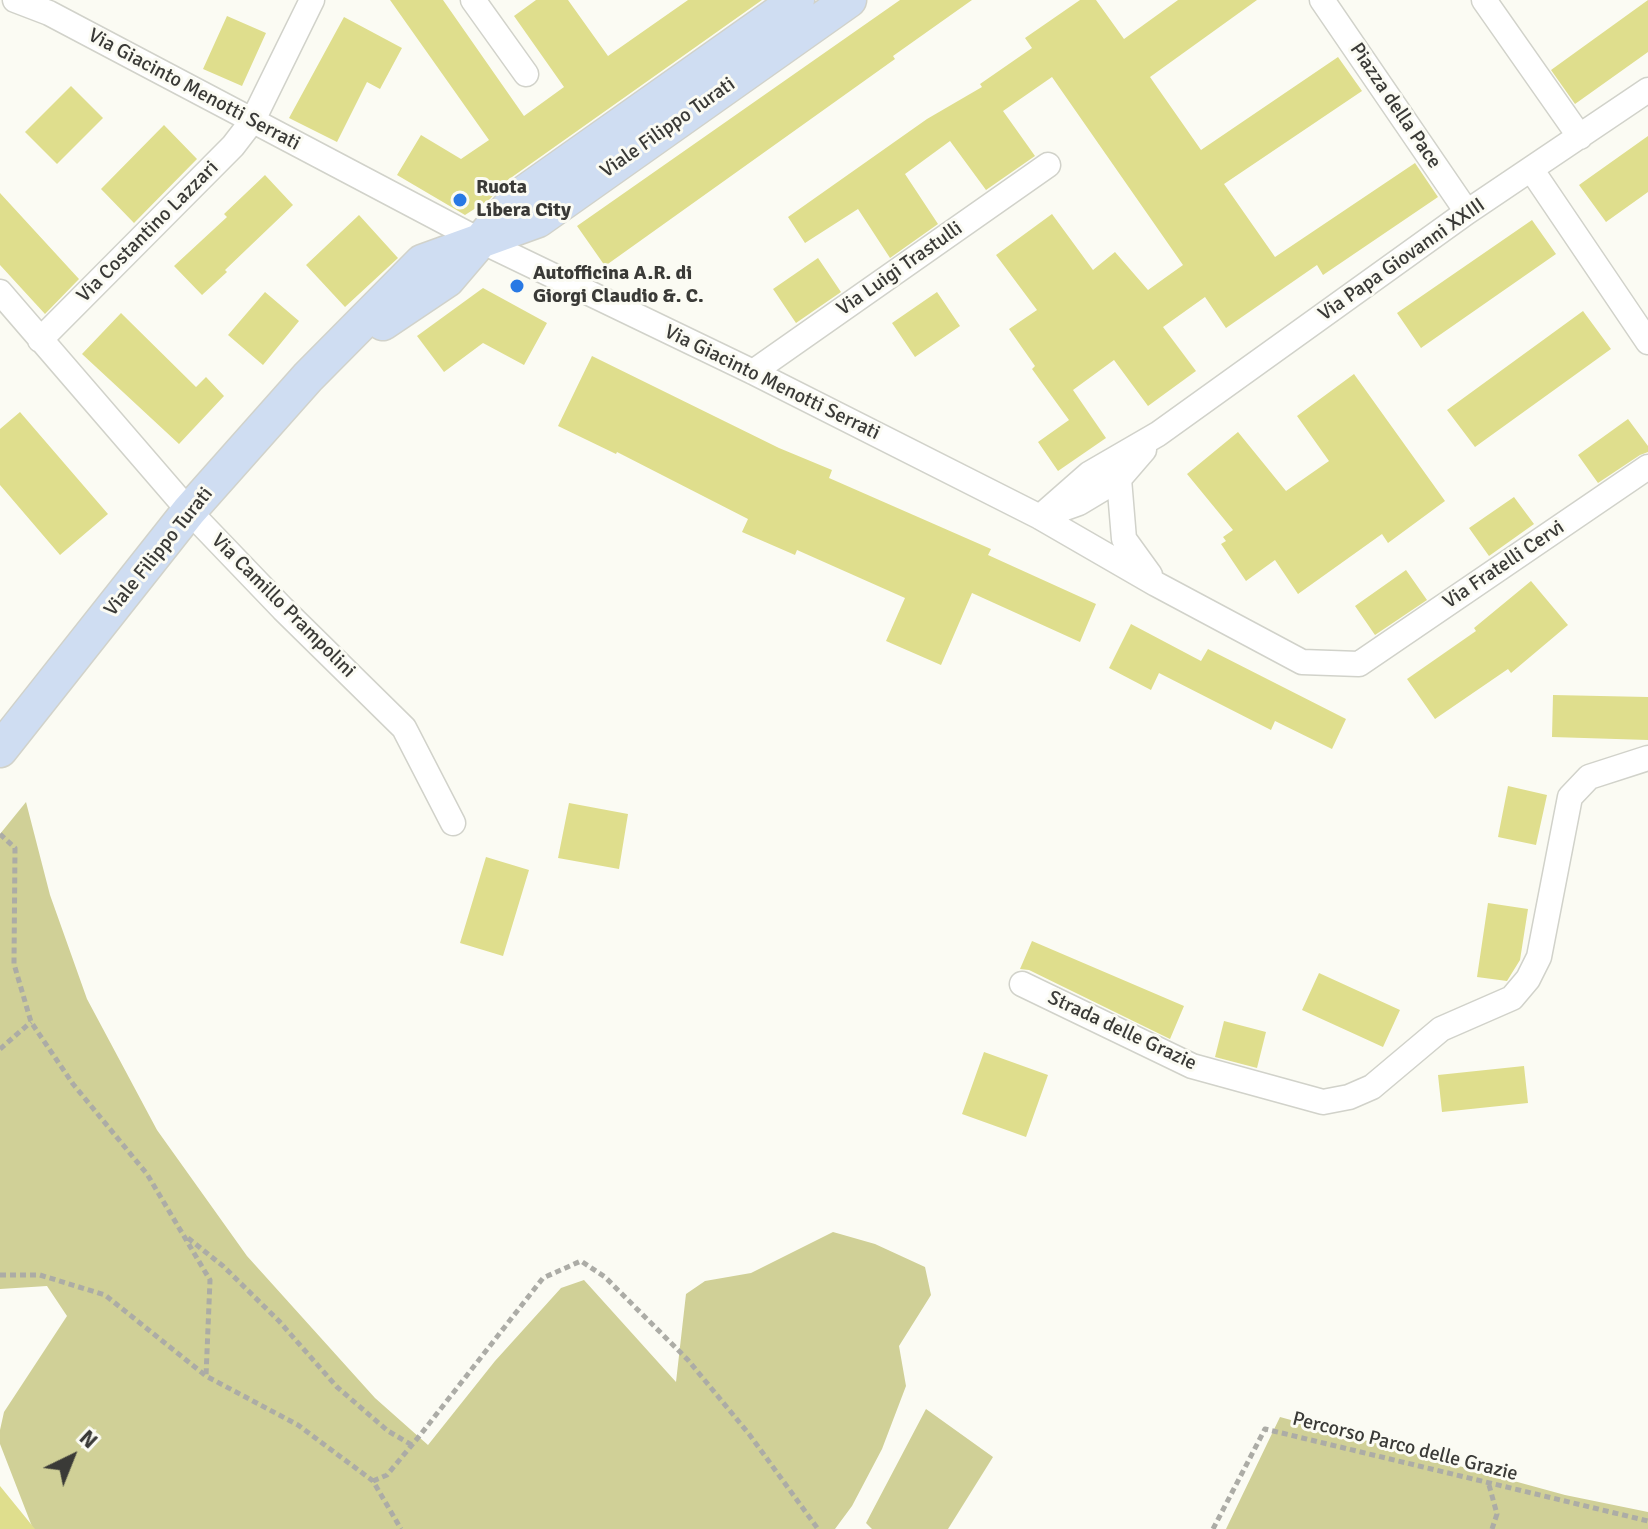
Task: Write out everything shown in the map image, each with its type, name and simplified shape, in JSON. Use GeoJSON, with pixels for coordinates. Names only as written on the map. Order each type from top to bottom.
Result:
{"type":"FeatureCollection","features":[{"type":"Feature","properties":{"kind":"street","name":"Via Giacinto Menotti Serrati"},"geometry":{"type":"LineString","coordinates":[[15,0],[49,13],[479,240],[753,372],[1040,517],[1156,584],[1302,662],[1359,664]]}},
{"type":"Feature","properties":{"kind":"street","name":"Via Costantino Lazzari"},"geometry":{"type":"LineString","coordinates":[[40,340],[233,146],[253,120],[312,0]]}},
{"type":"Feature","properties":{"kind":"street"},"geometry":{"type":"LineString","coordinates":[[473,0],[526,74]]}},
{"type":"Feature","properties":{"kind":"street","name":"Viale Filippo Turati"},"geometry":{"type":"LineString","coordinates":[[0,750],[189,511],[308,377],[326,361],[447,280],[517,198],[797,0]]}},
{"type":"Feature","properties":{"kind":"street","name":"Viale Filippo Turati"},"geometry":{"type":"LineString","coordinates":[[479,240],[538,220],[849,0]]}},
{"type":"Feature","properties":{"kind":"street","name":"Piazza della Pace"},"geometry":{"type":"LineString","coordinates":[[1322,0],[1467,212]]}},
{"type":"Feature","properties":{"kind":"street"},"geometry":{"type":"LineString","coordinates":[[1484,0],[1580,137]]}},
{"type":"Feature","properties":{"kind":"street","name":"Via Papa Giovanni XXIII"},"geometry":{"type":"LineString","coordinates":[[1040,517],[1089,474],[1158,434],[1467,212],[1648,90]]}},
{"type":"Feature","properties":{"kind":"street","name":"Via Luigi Trastulli"},"geometry":{"type":"LineString","coordinates":[[753,372],[1048,165]]}},
{"type":"Feature","properties":{"kind":"street"},"geometry":{"type":"LineString","coordinates":[[1531,169],[1648,342]]}},
{"type":"Feature","properties":{"kind":"street","name":"Via Camillo Prampolini"},"geometry":{"type":"LineString","coordinates":[[0,292],[189,511],[404,728],[453,823]]}},
{"type":"Feature","properties":{"kind":"street","name":"Via Papa Giovanni XXIII"},"geometry":{"type":"LineString","coordinates":[[1040,517],[1079,503],[1119,479],[1158,434]]}},
{"type":"Feature","properties":{"kind":"street","name":"Via Fratelli Cervi"},"geometry":{"type":"LineString","coordinates":[[1359,664],[1648,467]]}},
{"type":"Feature","properties":{"kind":"street"},"geometry":{"type":"LineString","coordinates":[[1119,479],[1124,539],[1156,584]]}},
{"type":"Feature","properties":{"kind":"street","name":"Strada delle Grazie"},"geometry":{"type":"LineString","coordinates":[[1022,984],[1192,1066],[1323,1102],[1349,1097],[1372,1087],[1441,1029],[1512,998],[1528,979],[1539,957],[1570,797],[1589,777],[1648,758]]}},
{"type":"Feature","properties":{"kind":"path"},"geometry":{"type":"LineString","coordinates":[[0,834],[15,848],[14,964],[31,1022],[73,1084],[147,1174],[210,1280],[206,1376]]}},
{"type":"Feature","properties":{"kind":"path"},"geometry":{"type":"LineString","coordinates":[[0,1049],[31,1022]]}},
{"type":"Feature","properties":{"kind":"path"},"geometry":{"type":"LineString","coordinates":[[184,1235],[223,1266],[279,1321],[337,1387],[388,1431],[412,1445]]}},
{"type":"Feature","properties":{"kind":"path"},"geometry":{"type":"LineString","coordinates":[[373,1481],[387,1475],[543,1278],[581,1261],[605,1277],[688,1360],[749,1434],[818,1529]]}},
{"type":"Feature","properties":{"kind":"path"},"geometry":{"type":"LineString","coordinates":[[0,1275],[40,1275],[105,1295],[206,1376],[298,1425],[373,1481],[401,1529]]}},
{"type":"Feature","properties":{"kind":"path","name":"Percorso Parco delle Grazie"},"geometry":{"type":"LineString","coordinates":[[1213,1529],[1265,1429],[1648,1521]]}},
{"type":"Feature","properties":{"kind":"path"},"geometry":{"type":"LineString","coordinates":[[1489,1485],[1497,1514],[1492,1529]]}},
{"type":"Feature","properties":{"kind":"green space"},"geometry":{"type":"Polygon","coordinates":[[[26,802],[50,895],[87,999],[157,1130],[247,1256],[375,1398],[428,1445],[495,1361],[561,1288],[584,1280],[676,1382],[686,1294],[705,1281],[751,1273],[833,1232],[875,1244],[925,1267],[931,1295],[899,1346],[906,1386],[882,1449],[852,1506],[835,1529],[33,1529],[0,1444],[0,1430],[4,1412],[67,1316],[47,1286],[0,1289],[0,834],[26,802]]]}},
{"type":"Feature","properties":{"kind":"green space"},"geometry":{"type":"Polygon","coordinates":[[[926,1409],[993,1457],[948,1529],[872,1529],[866,1523],[926,1409]]]}},
{"type":"Feature","properties":{"kind":"green space"},"geometry":{"type":"Polygon","coordinates":[[[1280,1417],[1565,1495],[1648,1512],[1648,1529],[1226,1529],[1280,1417]]]}},
{"type":"Feature","properties":{"kind":"building"},"geometry":{"type":"Polygon","coordinates":[[[390,0],[443,0],[524,116],[564,87],[514,16],[536,0],[568,0],[608,56],[688,0],[762,0],[505,182],[490,199],[465,215],[397,175],[421,135],[461,159],[489,140],[390,0]]]}},
{"type":"Feature","properties":{"kind":"building"},"geometry":{"type":"Polygon","coordinates":[[[900,0],[972,0],[893,56],[895,59],[605,266],[577,226],[900,0]]]}},
{"type":"Feature","properties":{"kind":"building"},"geometry":{"type":"Polygon","coordinates":[[[1080,0],[1096,0],[1124,39],[1178,0],[1257,0],[1150,77],[1201,150],[1338,57],[1362,91],[1224,184],[1275,257],[1415,163],[1438,197],[1323,275],[1317,265],[1226,328],[1205,297],[1163,327],[1196,371],[1148,406],[1114,360],[1073,390],[1106,438],[1058,471],[1038,442],[1069,420],[1032,369],[1035,366],[1009,329],[1037,310],[996,255],[1052,214],[1093,270],[1115,252],[1148,290],[1183,265],[1052,77],[1003,111],[1035,156],[986,190],[950,141],[905,174],[938,224],[890,258],[858,209],[805,243],[788,217],[927,119],[982,87],[980,84],[1032,48],[1025,38],[1080,0]]]}},
{"type":"Feature","properties":{"kind":"building"},"geometry":{"type":"Polygon","coordinates":[[[1648,0],[1648,52],[1575,104],[1551,70],[1648,0]]]}},
{"type":"Feature","properties":{"kind":"building"},"geometry":{"type":"Polygon","coordinates":[[[227,16],[266,33],[242,86],[203,69],[227,16]]]}},
{"type":"Feature","properties":{"kind":"building"},"geometry":{"type":"Polygon","coordinates":[[[344,17],[402,48],[380,89],[367,82],[337,142],[289,118],[344,17]]]}},
{"type":"Feature","properties":{"kind":"building"},"geometry":{"type":"Polygon","coordinates":[[[71,86],[103,118],[57,164],[25,132],[71,86]]]}},
{"type":"Feature","properties":{"kind":"building"},"geometry":{"type":"Polygon","coordinates":[[[164,125],[197,159],[134,223],[101,189],[164,125]]]}},
{"type":"Feature","properties":{"kind":"building"},"geometry":{"type":"Polygon","coordinates":[[[1648,136],[1648,192],[1606,222],[1579,185],[1648,136]]]}},
{"type":"Feature","properties":{"kind":"building"},"geometry":{"type":"Polygon","coordinates":[[[265,175],[293,205],[202,295],[174,266],[227,217],[224,214],[265,175]]]}},
{"type":"Feature","properties":{"kind":"building"},"geometry":{"type":"Polygon","coordinates":[[[0,193],[79,279],[45,314],[0,265],[0,193]]]}},
{"type":"Feature","properties":{"kind":"building"},"geometry":{"type":"Polygon","coordinates":[[[359,215],[398,258],[345,307],[306,265],[359,215]]]}},
{"type":"Feature","properties":{"kind":"building"},"geometry":{"type":"Polygon","coordinates":[[[1532,220],[1556,254],[1421,348],[1397,313],[1532,220]]]}},
{"type":"Feature","properties":{"kind":"building"},"geometry":{"type":"Polygon","coordinates":[[[818,258],[841,292],[796,323],[773,289],[818,258]]]}},
{"type":"Feature","properties":{"kind":"building"},"geometry":{"type":"Polygon","coordinates":[[[483,288],[547,323],[524,365],[483,343],[444,372],[417,336],[483,288]]]}},
{"type":"Feature","properties":{"kind":"building"},"geometry":{"type":"Polygon","coordinates":[[[265,292],[299,321],[263,365],[228,335],[265,292]]]}},
{"type":"Feature","properties":{"kind":"building"},"geometry":{"type":"Polygon","coordinates":[[[937,292],[960,326],[915,357],[892,323],[937,292]]]}},
{"type":"Feature","properties":{"kind":"building"},"geometry":{"type":"Polygon","coordinates":[[[1583,311],[1611,349],[1475,447],[1447,410],[1583,311]]]}},
{"type":"Feature","properties":{"kind":"building"},"geometry":{"type":"Polygon","coordinates":[[[121,313],[196,387],[206,377],[224,396],[179,444],[82,354],[121,313]]]}},
{"type":"Feature","properties":{"kind":"building"},"geometry":{"type":"Polygon","coordinates":[[[592,356],[779,448],[832,470],[829,478],[991,549],[988,555],[1096,604],[1080,642],[972,593],[941,665],[886,641],[905,598],[797,550],[795,555],[742,532],[748,519],[617,452],[558,426],[592,356]]]}},
{"type":"Feature","properties":{"kind":"building"},"geometry":{"type":"Polygon","coordinates":[[[1354,374],[1445,501],[1388,543],[1382,534],[1298,594],[1275,560],[1246,581],[1221,544],[1226,541],[1223,537],[1233,530],[1187,474],[1238,432],[1286,491],[1329,461],[1297,416],[1354,374]]]}},
{"type":"Feature","properties":{"kind":"building"},"geometry":{"type":"Polygon","coordinates":[[[20,412],[108,514],[60,555],[0,485],[0,429],[20,412]]]}},
{"type":"Feature","properties":{"kind":"building"},"geometry":{"type":"Polygon","coordinates":[[[1628,419],[1648,446],[1648,452],[1598,483],[1578,455],[1628,419]]]}},
{"type":"Feature","properties":{"kind":"building"},"geometry":{"type":"Polygon","coordinates":[[[1514,497],[1534,524],[1489,556],[1469,528],[1514,497]]]}},
{"type":"Feature","properties":{"kind":"building"},"geometry":{"type":"Polygon","coordinates":[[[1406,570],[1427,600],[1375,635],[1355,606],[1406,570]]]}},
{"type":"Feature","properties":{"kind":"building"},"geometry":{"type":"Polygon","coordinates":[[[1531,581],[1568,625],[1511,673],[1508,669],[1435,719],[1407,679],[1476,631],[1474,628],[1531,581]]]}},
{"type":"Feature","properties":{"kind":"building"},"geometry":{"type":"Polygon","coordinates":[[[1131,624],[1201,661],[1208,649],[1346,719],[1332,749],[1275,721],[1271,730],[1159,673],[1151,690],[1109,668],[1131,624]]]}},
{"type":"Feature","properties":{"kind":"building"},"geometry":{"type":"Polygon","coordinates":[[[1553,695],[1648,697],[1648,740],[1552,737],[1553,695]]]}},
{"type":"Feature","properties":{"kind":"building"},"geometry":{"type":"Polygon","coordinates":[[[1508,786],[1547,795],[1536,845],[1498,837],[1508,786]]]}},
{"type":"Feature","properties":{"kind":"building"},"geometry":{"type":"Polygon","coordinates":[[[569,803],[628,814],[619,869],[558,858],[569,803]]]}},
{"type":"Feature","properties":{"kind":"building"},"geometry":{"type":"Polygon","coordinates":[[[486,857],[529,870],[503,956],[460,943],[486,857]]]}},
{"type":"Feature","properties":{"kind":"building"},"geometry":{"type":"Polygon","coordinates":[[[1488,903],[1528,909],[1520,960],[1507,981],[1477,977],[1488,903]]]}},
{"type":"Feature","properties":{"kind":"building"},"geometry":{"type":"Polygon","coordinates":[[[1032,941],[1184,1006],[1170,1039],[1029,970],[1020,969],[1032,941]]]}},
{"type":"Feature","properties":{"kind":"building"},"geometry":{"type":"Polygon","coordinates":[[[1319,973],[1400,1010],[1383,1047],[1302,1010],[1319,973]]]}},
{"type":"Feature","properties":{"kind":"building"},"geometry":{"type":"Polygon","coordinates":[[[1224,1021],[1266,1032],[1257,1068],[1215,1057],[1224,1021]]]}},
{"type":"Feature","properties":{"kind":"building"},"geometry":{"type":"Polygon","coordinates":[[[984,1052],[1048,1075],[1026,1137],[962,1114],[984,1052]]]}},
{"type":"Feature","properties":{"kind":"building"},"geometry":{"type":"Polygon","coordinates":[[[1524,1066],[1528,1103],[1442,1112],[1438,1075],[1524,1066]]]}},
{"type":"Feature","properties":{"kind":"building"},"geometry":{"type":"Polygon","coordinates":[[[0,1486],[35,1529],[0,1529],[0,1486]]]}},
{"type":"Feature","properties":{"kind":"place","name":"Ruota Libera City"},"geometry":{"type":"Point","coordinates":[460,200]}},
{"type":"Feature","properties":{"kind":"place","name":"Autofficina A.R. di Giorgi Claudio &. C."},"geometry":{"type":"Point","coordinates":[517,286]}}]}
